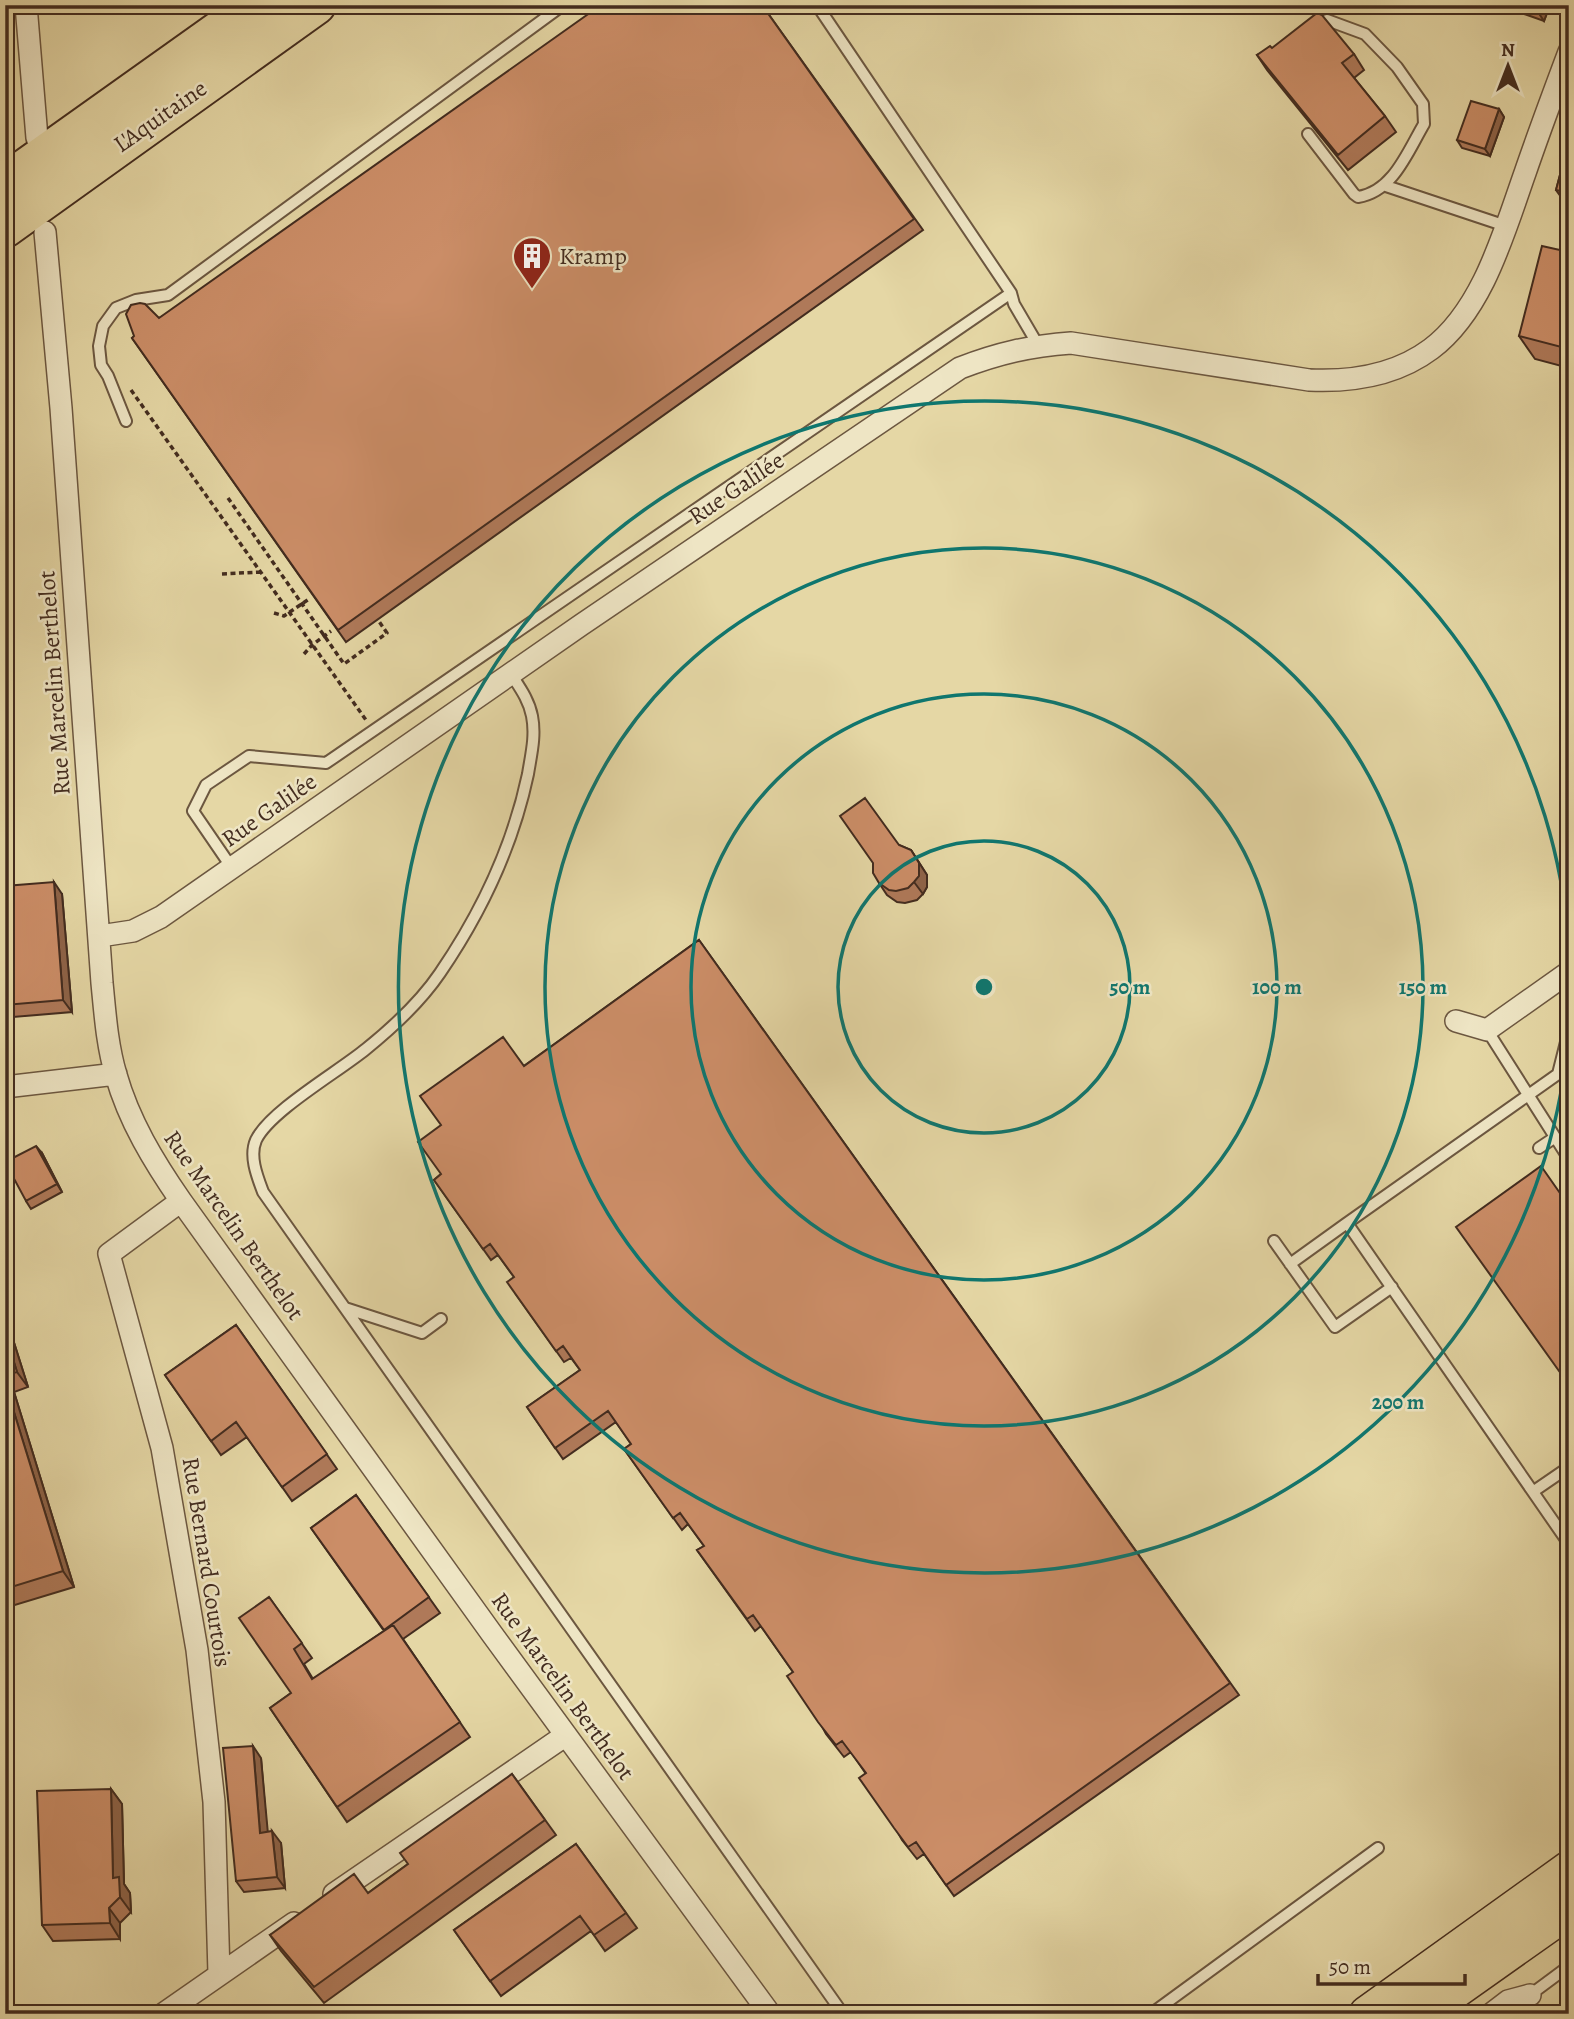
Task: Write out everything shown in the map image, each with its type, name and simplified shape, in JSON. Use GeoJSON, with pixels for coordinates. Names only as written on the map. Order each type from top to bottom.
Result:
{"type":"FeatureCollection","features":[{"type":"Feature","properties":{"kind":"highway","name":"L'Aquitaine"},"geometry":{"type":"LineString","coordinates":[[5,183],[255,5]]}},
{"type":"Feature","properties":{"kind":"highway","name":"L'Aquitaine"},"geometry":{"type":"LineString","coordinates":[[5,228],[316,5]]}},
{"type":"Feature","properties":{"kind":"main road"},"geometry":{"type":"LineString","coordinates":[[1367,2014],[1569,1869]]}},
{"type":"Feature","properties":{"kind":"main road"},"geometry":{"type":"LineString","coordinates":[[1422,2014],[1569,1910]]}},
{"type":"Feature","properties":{"kind":"street"},"geometry":{"type":"LineString","coordinates":[[26,5],[37,138]]}},
{"type":"Feature","properties":{"kind":"street","name":"Rue Galilée"},"geometry":{"type":"LineString","coordinates":[[100,936],[126,933],[147,925],[960,368],[999,353],[1038,345],[1071,343],[1309,380],[1340,381],[1372,376],[1401,366],[1430,350],[1463,316],[1478,292],[1506,226],[1569,52]]}},
{"type":"Feature","properties":{"kind":"street","name":"Rue Marcelin Berthelot"},"geometry":{"type":"LineString","coordinates":[[45,232],[62,421],[107,1030],[116,1074],[137,1129],[157,1166],[181,1201],[771,2014]]}},
{"type":"Feature","properties":{"kind":"street"},"geometry":{"type":"LineString","coordinates":[[1456,1021],[1487,1030],[1569,972]]}},
{"type":"Feature","properties":{"kind":"street"},"geometry":{"type":"LineString","coordinates":[[5,1087],[116,1074]]}},
{"type":"Feature","properties":{"kind":"street","name":"Rue Bernard Courtois"},"geometry":{"type":"LineString","coordinates":[[181,1201],[108,1254],[162,1448],[197,1650],[214,1802],[219,1974]]}},
{"type":"Feature","properties":{"kind":"street"},"geometry":{"type":"LineString","coordinates":[[163,2014],[566,1735]]}},
{"type":"Feature","properties":{"kind":"street"},"geometry":{"type":"LineString","coordinates":[[1491,2014],[1508,2001],[1530,1995]]}},
{"type":"Feature","properties":{"kind":"lane"},"geometry":{"type":"LineString","coordinates":[[126,421],[101,365],[99,346],[103,326],[116,308],[136,300],[168,295],[563,5]]}},
{"type":"Feature","properties":{"kind":"lane"},"geometry":{"type":"LineString","coordinates":[[817,5],[1011,293],[1014,304],[1038,345]]}},
{"type":"Feature","properties":{"kind":"lane"},"geometry":{"type":"LineString","coordinates":[[1307,33],[1327,20],[1365,34],[1397,67],[1423,104],[1424,124],[1386,186],[1358,197],[1308,134]]}},
{"type":"Feature","properties":{"kind":"lane"},"geometry":{"type":"LineString","coordinates":[[1386,186],[1506,226]]}},
{"type":"Feature","properties":{"kind":"lane"},"geometry":{"type":"LineString","coordinates":[[232,867],[193,811],[206,785],[249,755],[326,763],[1011,293]]}},
{"type":"Feature","properties":{"kind":"lane"},"geometry":{"type":"LineString","coordinates":[[511,674],[527,699],[533,718],[532,754],[521,807],[477,912],[439,975],[406,1013],[366,1049],[269,1121],[255,1142],[254,1168],[262,1192],[843,2014]]}},
{"type":"Feature","properties":{"kind":"lane"},"geometry":{"type":"LineString","coordinates":[[1487,1030],[1569,1159]]}},
{"type":"Feature","properties":{"kind":"lane"},"geometry":{"type":"LineString","coordinates":[[1290,1264],[1558,1074],[1569,1030]]}},
{"type":"Feature","properties":{"kind":"lane"},"geometry":{"type":"LineString","coordinates":[[1539,1148],[1554,1138]]}},
{"type":"Feature","properties":{"kind":"lane"},"geometry":{"type":"LineString","coordinates":[[1347,1223],[1569,1544]]}},
{"type":"Feature","properties":{"kind":"lane"},"geometry":{"type":"LineString","coordinates":[[1274,1241],[1335,1327],[1392,1287]]}},
{"type":"Feature","properties":{"kind":"lane"},"geometry":{"type":"LineString","coordinates":[[345,1308],[422,1333],[441,1319]]}},
{"type":"Feature","properties":{"kind":"lane"},"geometry":{"type":"LineString","coordinates":[[1534,1492],[1569,1467]]}},
{"type":"Feature","properties":{"kind":"lane"},"geometry":{"type":"LineString","coordinates":[[1151,2014],[1378,1848]]}},
{"type":"Feature","properties":{"kind":"lane"},"geometry":{"type":"LineString","coordinates":[[1530,1995],[1569,1966]]}},
{"type":"Feature","properties":{"kind":"path"},"geometry":{"type":"LineString","coordinates":[[124,379],[373,731]]}},
{"type":"Feature","properties":{"kind":"path"},"geometry":{"type":"LineString","coordinates":[[228,498],[344,664],[387,634],[378,620]]}},
{"type":"Feature","properties":{"kind":"path"},"geometry":{"type":"LineString","coordinates":[[222,574],[261,572]]}},
{"type":"Feature","properties":{"kind":"path"},"geometry":{"type":"LineString","coordinates":[[274,613],[284,617],[309,599]]}},
{"type":"Feature","properties":{"kind":"path"},"geometry":{"type":"LineString","coordinates":[[304,654],[331,631]]}},
{"type":"Feature","properties":{"kind":"building","name":"Kramp"},"geometry":{"type":"Polygon","coordinates":[[[601,5],[762,5],[914,219],[338,630],[132,338],[134,336],[126,314],[131,305],[140,303],[145,304],[159,318],[601,5]]]}},
{"type":"Feature","properties":{"kind":"building"},"geometry":{"type":"Polygon","coordinates":[[[1317,13],[1322,15],[1354,54],[1342,63],[1385,116],[1338,155],[1257,55],[1270,46],[1272,48],[1317,13]]]}},
{"type":"Feature","properties":{"kind":"building"},"geometry":{"type":"Polygon","coordinates":[[[1471,101],[1499,109],[1485,149],[1457,140],[1471,101]]]}},
{"type":"Feature","properties":{"kind":"building"},"geometry":{"type":"Polygon","coordinates":[[[1569,141],[1569,193],[1556,190],[1569,141]]]}},
{"type":"Feature","properties":{"kind":"building"},"geometry":{"type":"Polygon","coordinates":[[[1542,246],[1569,252],[1569,349],[1519,336],[1542,246]]]}},
{"type":"Feature","properties":{"kind":"building"},"geometry":{"type":"Polygon","coordinates":[[[865,798],[899,845],[911,850],[919,863],[919,876],[908,888],[889,890],[879,883],[873,873],[873,863],[840,816],[865,798]]]}},
{"type":"Feature","properties":{"kind":"building"},"geometry":{"type":"Polygon","coordinates":[[[54,882],[63,1000],[5,1005],[5,886],[54,882]]]}},
{"type":"Feature","properties":{"kind":"building"},"geometry":{"type":"Polygon","coordinates":[[[699,940],[1230,1683],[946,1885],[916,1842],[908,1847],[894,1828],[859,1778],[866,1773],[842,1741],[836,1745],[818,1722],[787,1676],[793,1672],[753,1615],[747,1619],[697,1550],[704,1546],[680,1513],[673,1518],[624,1449],[631,1444],[608,1411],[555,1448],[527,1407],[580,1370],[563,1346],[556,1351],[507,1282],[514,1277],[490,1244],[483,1249],[434,1180],[441,1174],[418,1142],[441,1125],[420,1096],[503,1037],[524,1066],[699,940]]]}},
{"type":"Feature","properties":{"kind":"building"},"geometry":{"type":"Polygon","coordinates":[[[36,1146],[57,1184],[26,1201],[5,1162],[36,1146]]]}},
{"type":"Feature","properties":{"kind":"building"},"geometry":{"type":"Polygon","coordinates":[[[1541,1166],[1569,1206],[1569,1385],[1456,1227],[1541,1166]]]}},
{"type":"Feature","properties":{"kind":"building"},"geometry":{"type":"Polygon","coordinates":[[[236,1325],[327,1454],[282,1487],[236,1422],[211,1441],[165,1375],[236,1325]]]}},
{"type":"Feature","properties":{"kind":"building"},"geometry":{"type":"Polygon","coordinates":[[[5,1333],[17,1372],[5,1375],[5,1333]]]}},
{"type":"Feature","properties":{"kind":"building"},"geometry":{"type":"Polygon","coordinates":[[[5,1383],[63,1571],[5,1589],[5,1383]]]}},
{"type":"Feature","properties":{"kind":"building"},"geometry":{"type":"Polygon","coordinates":[[[356,1495],[429,1597],[384,1630],[311,1528],[356,1495]]]}},
{"type":"Feature","properties":{"kind":"building"},"geometry":{"type":"Polygon","coordinates":[[[269,1597],[302,1643],[294,1649],[312,1679],[393,1625],[460,1722],[337,1807],[270,1708],[291,1693],[239,1618],[269,1597]]]}},
{"type":"Feature","properties":{"kind":"building"},"geometry":{"type":"Polygon","coordinates":[[[253,1746],[260,1833],[272,1831],[277,1877],[236,1881],[223,1748],[253,1746]]]}},
{"type":"Feature","properties":{"kind":"building"},"geometry":{"type":"Polygon","coordinates":[[[512,1774],[545,1820],[314,1987],[270,1935],[354,1874],[368,1893],[408,1864],[400,1853],[512,1774]]]}},
{"type":"Feature","properties":{"kind":"building"},"geometry":{"type":"Polygon","coordinates":[[[111,1789],[113,1878],[119,1877],[120,1897],[109,1908],[110,1923],[42,1925],[37,1791],[111,1789]]]}},
{"type":"Feature","properties":{"kind":"building"},"geometry":{"type":"Polygon","coordinates":[[[576,1844],[626,1913],[594,1935],[580,1916],[490,1981],[454,1930],[576,1844]]]}},
{"type":"Feature","properties":{"kind":"place","name":"Kramp"},"geometry":{"type":"Point","coordinates":[532,290]}}]}
